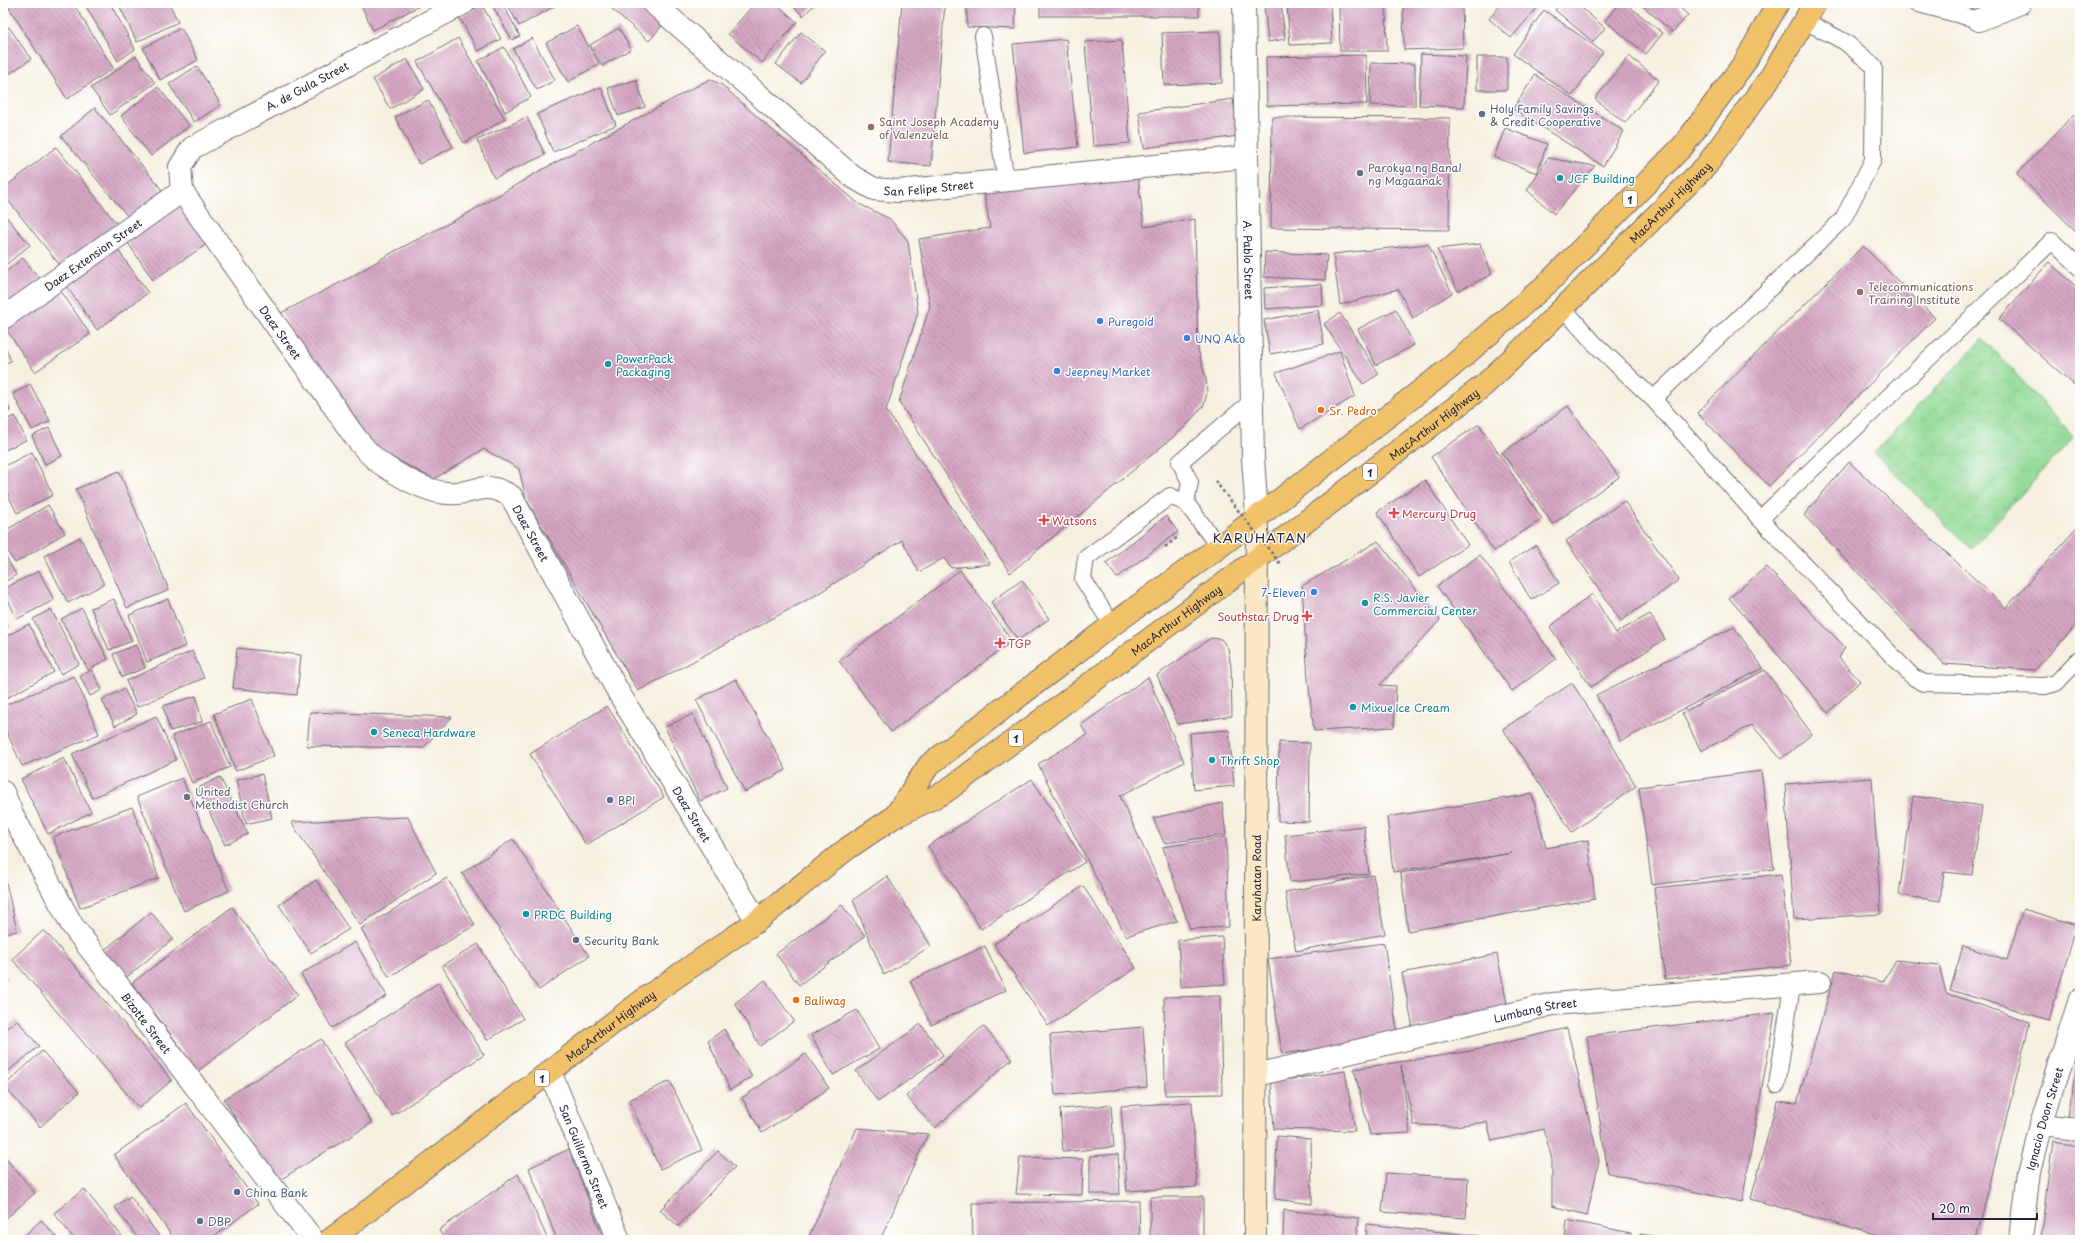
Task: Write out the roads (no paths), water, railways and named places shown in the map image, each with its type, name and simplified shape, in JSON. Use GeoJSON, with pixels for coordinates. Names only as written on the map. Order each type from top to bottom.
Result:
{"type":"FeatureCollection","features":[{"type":"Feature","properties":{"kind":"highway","name":"MacArthur Highway"},"geometry":{"type":"LineString","coordinates":[[894,817],[929,765],[1219,547],[1257,516],[1450,368],[1549,282],[1683,146],[1745,62],[1778,3]]}},
{"type":"Feature","properties":{"kind":"highway","name":"MacArthur Highway"},"geometry":{"type":"LineString","coordinates":[[330,1240],[647,997],[722,943],[756,921],[848,848],[894,817],[945,792],[1257,559],[1483,386],[1564,308],[1706,166],[1772,75],[1810,12]]}},
{"type":"Feature","properties":{"kind":"main road","name":"Karuhatan Road"},"geometry":{"type":"LineString","coordinates":[[1255,1240],[1257,516]]}},
{"type":"Feature","properties":{"kind":"street","name":"A. de Gula Street"},"geometry":{"type":"LineString","coordinates":[[182,190],[180,166],[184,157],[192,148],[464,3]]}},
{"type":"Feature","properties":{"kind":"street","name":"San Felipe Street"},"geometry":{"type":"LineString","coordinates":[[653,3],[853,177],[874,189],[898,191],[1246,157]]}},
{"type":"Feature","properties":{"kind":"street","name":"A. Pablo Street"},"geometry":{"type":"LineString","coordinates":[[1244,3],[1252,401],[1257,516]]}},
{"type":"Feature","properties":{"kind":"street"},"geometry":{"type":"LineString","coordinates":[[1979,20],[2020,3]]}},
{"type":"Feature","properties":{"kind":"street","name":"Daez Extension Street"},"geometry":{"type":"LineString","coordinates":[[3,318],[182,190]]}},
{"type":"Feature","properties":{"kind":"street","name":"Daez Street"},"geometry":{"type":"LineString","coordinates":[[182,190],[265,312],[372,457],[402,476],[434,491],[458,494],[487,486],[499,489],[511,496],[620,695],[756,921]]}},
{"type":"Feature","properties":{"kind":"street","name":"Bizotte Street"},"geometry":{"type":"LineString","coordinates":[[3,792],[12,814],[72,925],[312,1240]]}},
{"type":"Feature","properties":{"kind":"street","name":"Lumbang Street"},"geometry":{"type":"LineString","coordinates":[[1256,1075],[1553,1004],[1820,982]]}},
{"type":"Feature","properties":{"kind":"street","name":"Ignacio Doon Street"},"geometry":{"type":"LineString","coordinates":[[2021,1240],[2029,1172],[2041,1124],[2080,999]]}},
{"type":"Feature","properties":{"kind":"street","name":"San Guillermo Street"},"geometry":{"type":"LineString","coordinates":[[550,1072],[619,1240]]}},
{"type":"Feature","properties":{"kind":"street"},"geometry":{"type":"LineString","coordinates":[[2041,1124],[2080,1129]]}},
{"type":"Feature","properties":{"kind":"lane"},"geometry":{"type":"LineString","coordinates":[[1914,3],[1979,20]]}},
{"type":"Feature","properties":{"kind":"lane"},"geometry":{"type":"LineString","coordinates":[[1654,399],[1843,219],[1873,160],[1874,66],[1810,12]]}},
{"type":"Feature","properties":{"kind":"lane"},"geometry":{"type":"LineString","coordinates":[[983,36],[1006,181]]}},
{"type":"Feature","properties":{"kind":"lane"},"geometry":{"type":"LineString","coordinates":[[1760,519],[2052,241],[2080,268]]}},
{"type":"Feature","properties":{"kind":"lane"},"geometry":{"type":"LineString","coordinates":[[1564,308],[1594,343],[1654,399],[1760,519],[1912,677],[1924,683],[2045,686],[2056,683],[2080,658]]}},
{"type":"Feature","properties":{"kind":"lane"},"geometry":{"type":"LineString","coordinates":[[1186,503],[1190,482],[1180,462],[1252,401]]}},
{"type":"Feature","properties":{"kind":"lane"},"geometry":{"type":"LineString","coordinates":[[1112,626],[1083,579],[1086,558],[1170,496],[1186,503],[1219,547]]}},
{"type":"Feature","properties":{"kind":"lane"},"geometry":{"type":"LineString","coordinates":[[1777,1085],[1792,985]]}},
{"type":"Feature","properties":{"kind":"place","name":"Holy Family Savings & Credit Cooperative"},"geometry":{"type":"Point","coordinates":[1482,114]}},
{"type":"Feature","properties":{"kind":"place","name":"Saint Joseph Academy of Valenzuela"},"geometry":{"type":"Point","coordinates":[871,127]}},
{"type":"Feature","properties":{"kind":"place","name":"Parokya ng Banal ng Magaanak"},"geometry":{"type":"Point","coordinates":[1360,173]}},
{"type":"Feature","properties":{"kind":"place","name":"JCF Building"},"geometry":{"type":"Point","coordinates":[1560,178]}},
{"type":"Feature","properties":{"kind":"place","name":"Telecommunications Training Institute"},"geometry":{"type":"Point","coordinates":[1860,292]}},
{"type":"Feature","properties":{"kind":"place","name":"Puregold"},"geometry":{"type":"Point","coordinates":[1100,321]}},
{"type":"Feature","properties":{"kind":"place","name":"UNQ Ako"},"geometry":{"type":"Point","coordinates":[1187,338]}},
{"type":"Feature","properties":{"kind":"place","name":"PowerPack Packaging"},"geometry":{"type":"Point","coordinates":[608,364]}},
{"type":"Feature","properties":{"kind":"place","name":"Jeepney Market"},"geometry":{"type":"Point","coordinates":[1057,371]}},
{"type":"Feature","properties":{"kind":"place","name":"Sr. Pedro"},"geometry":{"type":"Point","coordinates":[1321,410]}},
{"type":"Feature","properties":{"kind":"place","name":"Mercury Drug"},"geometry":{"type":"Point","coordinates":[1394,513]}},
{"type":"Feature","properties":{"kind":"place","name":"Watsons"},"geometry":{"type":"Point","coordinates":[1044,520]}},
{"type":"Feature","properties":{"kind":"place","name":"7-Eleven"},"geometry":{"type":"Point","coordinates":[1314,592]}},
{"type":"Feature","properties":{"kind":"place","name":"R.S. Javier Commercial Center"},"geometry":{"type":"Point","coordinates":[1365,603]}},
{"type":"Feature","properties":{"kind":"place","name":"Southstar Drug"},"geometry":{"type":"Point","coordinates":[1307,616]}},
{"type":"Feature","properties":{"kind":"place","name":"TGP"},"geometry":{"type":"Point","coordinates":[1000,643]}},
{"type":"Feature","properties":{"kind":"place","name":"Mixue Ice Cream"},"geometry":{"type":"Point","coordinates":[1353,707]}},
{"type":"Feature","properties":{"kind":"place","name":"Seneca Hardware"},"geometry":{"type":"Point","coordinates":[374,732]}},
{"type":"Feature","properties":{"kind":"place","name":"Thrift Shop"},"geometry":{"type":"Point","coordinates":[1212,760]}},
{"type":"Feature","properties":{"kind":"place","name":"United Methodist Church"},"geometry":{"type":"Point","coordinates":[187,797]}},
{"type":"Feature","properties":{"kind":"place","name":"BPI"},"geometry":{"type":"Point","coordinates":[610,800]}},
{"type":"Feature","properties":{"kind":"place","name":"PRDC Building"},"geometry":{"type":"Point","coordinates":[526,914]}},
{"type":"Feature","properties":{"kind":"place","name":"Security Bank"},"geometry":{"type":"Point","coordinates":[576,940]}},
{"type":"Feature","properties":{"kind":"place","name":"Baliwag"},"geometry":{"type":"Point","coordinates":[796,1000]}},
{"type":"Feature","properties":{"kind":"place","name":"China Bank"},"geometry":{"type":"Point","coordinates":[237,1192]}},
{"type":"Feature","properties":{"kind":"place","name":"DBP"},"geometry":{"type":"Point","coordinates":[200,1221]}},
{"type":"Feature","properties":{"kind":"district","name":"KARUHATAN"},"geometry":{"type":"Point","coordinates":[1260,537]}}]}
